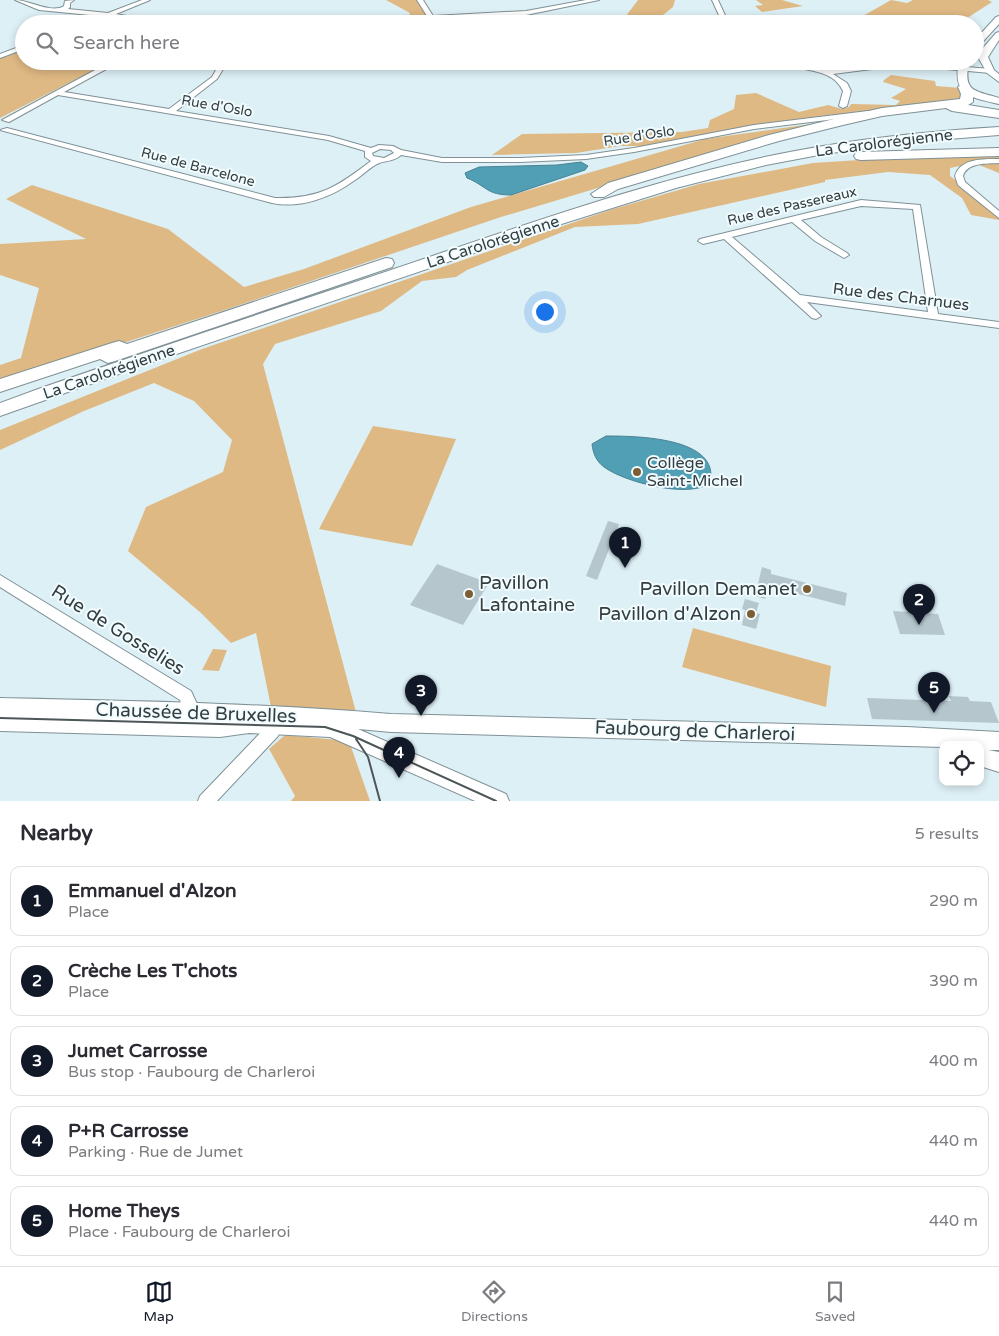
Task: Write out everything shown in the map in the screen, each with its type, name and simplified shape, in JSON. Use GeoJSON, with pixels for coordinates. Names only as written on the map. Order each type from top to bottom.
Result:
{"type":"FeatureCollection","features":[{"type":"Feature","properties":{"kind":"highway"},"geometry":{"type":"LineString","coordinates":[[599,194],[613,186],[755,143],[812,128],[882,112],[966,102],[967,94],[964,87]]}},
{"type":"Feature","properties":{"kind":"highway"},"geometry":{"type":"LineString","coordinates":[[940,106],[971,108],[999,114]]}},
{"type":"Feature","properties":{"kind":"highway","name":"La Carolorégienne"},"geometry":{"type":"LineString","coordinates":[[0,410],[618,201],[766,161],[872,142],[976,128],[999,122]]}},
{"type":"Feature","properties":{"kind":"highway","name":"La Carolorégienne"},"geometry":{"type":"LineString","coordinates":[[0,397],[181,331],[599,194],[700,166],[805,143],[907,129],[976,128],[999,131]]}},
{"type":"Feature","properties":{"kind":"highway"},"geometry":{"type":"LineString","coordinates":[[718,173],[733,173],[824,158],[999,151]]}},
{"type":"Feature","properties":{"kind":"highway"},"geometry":{"type":"LineString","coordinates":[[0,386],[158,334],[181,331]]}},
{"type":"Feature","properties":{"kind":"highway"},"geometry":{"type":"LineString","coordinates":[[0,420],[138,366],[158,355]]}},
{"type":"Feature","properties":{"kind":"main road"},"geometry":{"type":"LineString","coordinates":[[984,35],[999,19]]}},
{"type":"Feature","properties":{"kind":"main road"},"geometry":{"type":"LineString","coordinates":[[984,55],[999,36]]}},
{"type":"Feature","properties":{"kind":"main road"},"geometry":{"type":"LineString","coordinates":[[984,59],[990,71],[999,79]]}},
{"type":"Feature","properties":{"kind":"main road"},"geometry":{"type":"LineString","coordinates":[[963,70],[964,87],[971,92],[999,101]]}},
{"type":"Feature","properties":{"kind":"main road","name":"Chaussée de Bruxelles"},"geometry":{"type":"LineString","coordinates":[[0,707],[185,719],[220,728],[277,720],[380,735]]}},
{"type":"Feature","properties":{"kind":"main road","name":"Chaussée de Bruxelles"},"geometry":{"type":"LineString","coordinates":[[0,722],[185,719]]}},
{"type":"Feature","properties":{"kind":"main road","name":"Chaussée de Bruxelles"},"geometry":{"type":"LineString","coordinates":[[277,720],[380,735]]}},
{"type":"Feature","properties":{"kind":"main road"},"geometry":{"type":"LineString","coordinates":[[380,735],[498,729],[922,744],[939,748]]}},
{"type":"Feature","properties":{"kind":"main road","name":"Faubourg de Charleroi"},"geometry":{"type":"LineString","coordinates":[[498,729],[908,736],[999,741]]}},
{"type":"Feature","properties":{"kind":"main road"},"geometry":{"type":"LineString","coordinates":[[380,735],[498,801]]}},
{"type":"Feature","properties":{"kind":"main road"},"geometry":{"type":"LineString","coordinates":[[984,758],[999,762]]}},
{"type":"Feature","properties":{"kind":"street"},"geometry":{"type":"LineString","coordinates":[[18,0],[39,8],[108,15],[147,0]]}},
{"type":"Feature","properties":{"kind":"street"},"geometry":{"type":"LineString","coordinates":[[63,10],[67,7],[67,2],[70,0]]}},
{"type":"Feature","properties":{"kind":"street"},"geometry":{"type":"LineString","coordinates":[[420,0],[430,15]]}},
{"type":"Feature","properties":{"kind":"street"},"geometry":{"type":"LineString","coordinates":[[488,15],[526,13],[596,0]]}},
{"type":"Feature","properties":{"kind":"street"},"geometry":{"type":"LineString","coordinates":[[715,0],[722,15]]}},
{"type":"Feature","properties":{"kind":"street"},"geometry":{"type":"LineString","coordinates":[[0,56],[15,51]]}},
{"type":"Feature","properties":{"kind":"street"},"geometry":{"type":"LineString","coordinates":[[4,125],[101,70]]}},
{"type":"Feature","properties":{"kind":"street"},"geometry":{"type":"LineString","coordinates":[[171,111],[216,78],[220,70]]}},
{"type":"Feature","properties":{"kind":"street"},"geometry":{"type":"LineString","coordinates":[[820,70],[836,72],[845,70]]}},
{"type":"Feature","properties":{"kind":"street"},"geometry":{"type":"LineString","coordinates":[[984,70],[990,71]]}},
{"type":"Feature","properties":{"kind":"street"},"geometry":{"type":"LineString","coordinates":[[824,71],[844,86],[847,91],[843,106]]}},
{"type":"Feature","properties":{"kind":"street","name":"Rue d'Oslo"},"geometry":{"type":"LineString","coordinates":[[58,93],[328,138],[373,156],[384,146],[394,148],[398,152],[442,160],[520,160],[586,157],[651,147],[754,127],[882,112]]}},
{"type":"Feature","properties":{"kind":"street","name":"Rue de Barcelone"},"geometry":{"type":"LineString","coordinates":[[4,125],[275,201],[309,200],[335,192],[373,156],[393,158],[398,152]]}},
{"type":"Feature","properties":{"kind":"street"},"geometry":{"type":"LineString","coordinates":[[999,161],[967,165],[960,171],[958,177],[961,183],[999,215]]}},
{"type":"Feature","properties":{"kind":"street","name":"Rue des Passereaux"},"geometry":{"type":"LineString","coordinates":[[703,241],[861,203],[917,207],[933,315]]}},
{"type":"Feature","properties":{"kind":"street"},"geometry":{"type":"LineString","coordinates":[[794,219],[830,248],[844,256]]}},
{"type":"Feature","properties":{"kind":"street"},"geometry":{"type":"LineString","coordinates":[[726,236],[779,283],[800,298],[816,316]]}},
{"type":"Feature","properties":{"kind":"street","name":"Rue des Charnues"},"geometry":{"type":"LineString","coordinates":[[800,298],[999,325]]}},
{"type":"Feature","properties":{"kind":"street","name":"Rue de Gosselies"},"geometry":{"type":"LineString","coordinates":[[0,580],[186,696],[189,704],[185,719]]}},
{"type":"Feature","properties":{"kind":"street"},"geometry":{"type":"LineString","coordinates":[[206,801],[272,731],[277,720]]}},
{"type":"Feature","properties":{"kind":"shaded area"},"geometry":{"type":"Polygon","coordinates":[[[386,0],[421,0],[429,15],[409,15],[410,13],[386,0]]]}},
{"type":"Feature","properties":{"kind":"shaded area"},"geometry":{"type":"Polygon","coordinates":[[[638,0],[675,0],[673,7],[663,15],[627,15],[638,0]]]}},
{"type":"Feature","properties":{"kind":"shaded area"},"geometry":{"type":"Polygon","coordinates":[[[756,0],[782,0],[803,6],[762,12],[755,6],[763,5],[756,0]]]}},
{"type":"Feature","properties":{"kind":"shaded area"},"geometry":{"type":"Polygon","coordinates":[[[891,0],[907,3],[913,0],[988,0],[992,2],[972,15],[865,15],[891,0]]]}},
{"type":"Feature","properties":{"kind":"shaded area"},"geometry":{"type":"Polygon","coordinates":[[[15,52],[15,70],[94,70],[0,118],[0,58],[15,52]]]}},
{"type":"Feature","properties":{"kind":"shaded area"},"geometry":{"type":"Polygon","coordinates":[[[891,75],[935,81],[936,86],[961,88],[962,100],[838,115],[649,146],[620,146],[576,153],[492,155],[522,134],[682,132],[708,128],[710,120],[734,109],[736,95],[756,93],[799,112],[828,105],[842,109],[849,107],[851,104],[896,105],[900,101],[891,98],[906,89],[883,82],[891,75]]]}},
{"type":"Feature","properties":{"kind":"shaded area"},"geometry":{"type":"Polygon","coordinates":[[[811,124],[501,217],[0,383],[0,365],[21,358],[39,288],[0,275],[0,244],[86,239],[6,199],[32,185],[168,229],[244,287],[304,269],[471,207],[705,139],[811,124]]]}},
{"type":"Feature","properties":{"kind":"shaded area"},"geometry":{"type":"Polygon","coordinates":[[[999,152],[999,173],[974,163],[950,168],[950,176],[986,203],[999,217],[999,220],[971,215],[962,198],[930,175],[888,172],[825,180],[825,182],[638,224],[575,227],[467,270],[456,277],[422,281],[381,311],[275,344],[263,364],[357,716],[271,707],[256,633],[231,643],[201,613],[128,551],[146,507],[223,472],[232,440],[194,401],[154,383],[84,411],[0,450],[0,430],[202,349],[610,210],[699,184],[813,163],[999,152]]]}},
{"type":"Feature","properties":{"kind":"shaded area"},"geometry":{"type":"Polygon","coordinates":[[[373,426],[456,439],[412,546],[319,529],[373,426]]]}},
{"type":"Feature","properties":{"kind":"shaded area"},"geometry":{"type":"Polygon","coordinates":[[[693,628],[831,666],[826,707],[682,667],[693,628]]]}},
{"type":"Feature","properties":{"kind":"shaded area"},"geometry":{"type":"Polygon","coordinates":[[[213,649],[227,650],[219,671],[202,670],[213,649]]]}},
{"type":"Feature","properties":{"kind":"shaded area"},"geometry":{"type":"Polygon","coordinates":[[[285,735],[349,741],[370,801],[291,801],[295,796],[269,749],[285,735]]]}},
{"type":"Feature","properties":{"kind":"water"},"geometry":{"type":"Polygon","coordinates":[[[581,162],[588,166],[585,170],[511,195],[491,192],[467,178],[465,173],[479,167],[557,165],[581,162]]]}},
{"type":"Feature","properties":{"kind":"water"},"geometry":{"type":"Polygon","coordinates":[[[606,436],[655,439],[673,442],[690,448],[703,456],[710,468],[710,483],[700,488],[673,489],[641,483],[613,473],[599,462],[595,457],[592,447],[592,444],[606,436]]]}},
{"type":"Feature","properties":{"kind":"building","name":"Collège Saint-Michel"},"geometry":{"type":"Polygon","coordinates":[[[608,521],[619,524],[597,580],[586,576],[608,521]]]}},
{"type":"Feature","properties":{"kind":"building","name":"Pavillon Lafontaine"},"geometry":{"type":"Polygon","coordinates":[[[437,564],[489,583],[463,625],[410,605],[437,564]]]}},
{"type":"Feature","properties":{"kind":"building","name":"Pavillon Demanet"},"geometry":{"type":"Polygon","coordinates":[[[762,567],[771,570],[771,574],[847,593],[845,606],[768,586],[765,599],[755,596],[762,567]]]}},
{"type":"Feature","properties":{"kind":"building","name":"Pavillon d'Alzon"},"geometry":{"type":"Polygon","coordinates":[[[745,599],[759,603],[756,613],[760,614],[756,629],[742,625],[745,610],[742,609],[745,599]]]}},
{"type":"Feature","properties":{"kind":"building"},"geometry":{"type":"Polygon","coordinates":[[[893,611],[938,614],[945,635],[900,634],[893,611]]]}},
{"type":"Feature","properties":{"kind":"building"},"geometry":{"type":"Polygon","coordinates":[[[949,696],[968,697],[970,701],[991,702],[999,723],[872,719],[867,698],[951,701],[949,696]]]}},
{"type":"Feature","properties":{"kind":"tram line"},"geometry":{"type":"LineString","coordinates":[[0,718],[325,727],[353,736],[496,801]]}},
{"type":"Feature","properties":{"kind":"tram line"},"geometry":{"type":"LineString","coordinates":[[356,739],[368,757],[380,801]]}},
{"type":"Feature","properties":{"kind":"place","name":"Collège Saint-Michel"},"geometry":{"type":"Point","coordinates":[637,472]}},
{"type":"Feature","properties":{"kind":"place","name":"Emmanuel d'Alzon"},"geometry":{"type":"Point","coordinates":[625,568]}},
{"type":"Feature","properties":{"kind":"place","name":"Pavillon Demanet"},"geometry":{"type":"Point","coordinates":[807,589]}},
{"type":"Feature","properties":{"kind":"place","name":"Pavillon Lafontaine"},"geometry":{"type":"Point","coordinates":[469,594]}},
{"type":"Feature","properties":{"kind":"place","name":"Pavillon d'Alzon"},"geometry":{"type":"Point","coordinates":[751,614]}},
{"type":"Feature","properties":{"kind":"place","name":"Crèche Les T'chots"},"geometry":{"type":"Point","coordinates":[919,625]}},
{"type":"Feature","properties":{"kind":"place","name":"Home Theys"},"geometry":{"type":"Point","coordinates":[934,713]}},
{"type":"Feature","properties":{"kind":"place","name":"Jumet Carrosse"},"geometry":{"type":"Point","coordinates":[421,716]}},
{"type":"Feature","properties":{"kind":"place","name":"P+R Carrosse"},"geometry":{"type":"Point","coordinates":[399,778]}}]}
